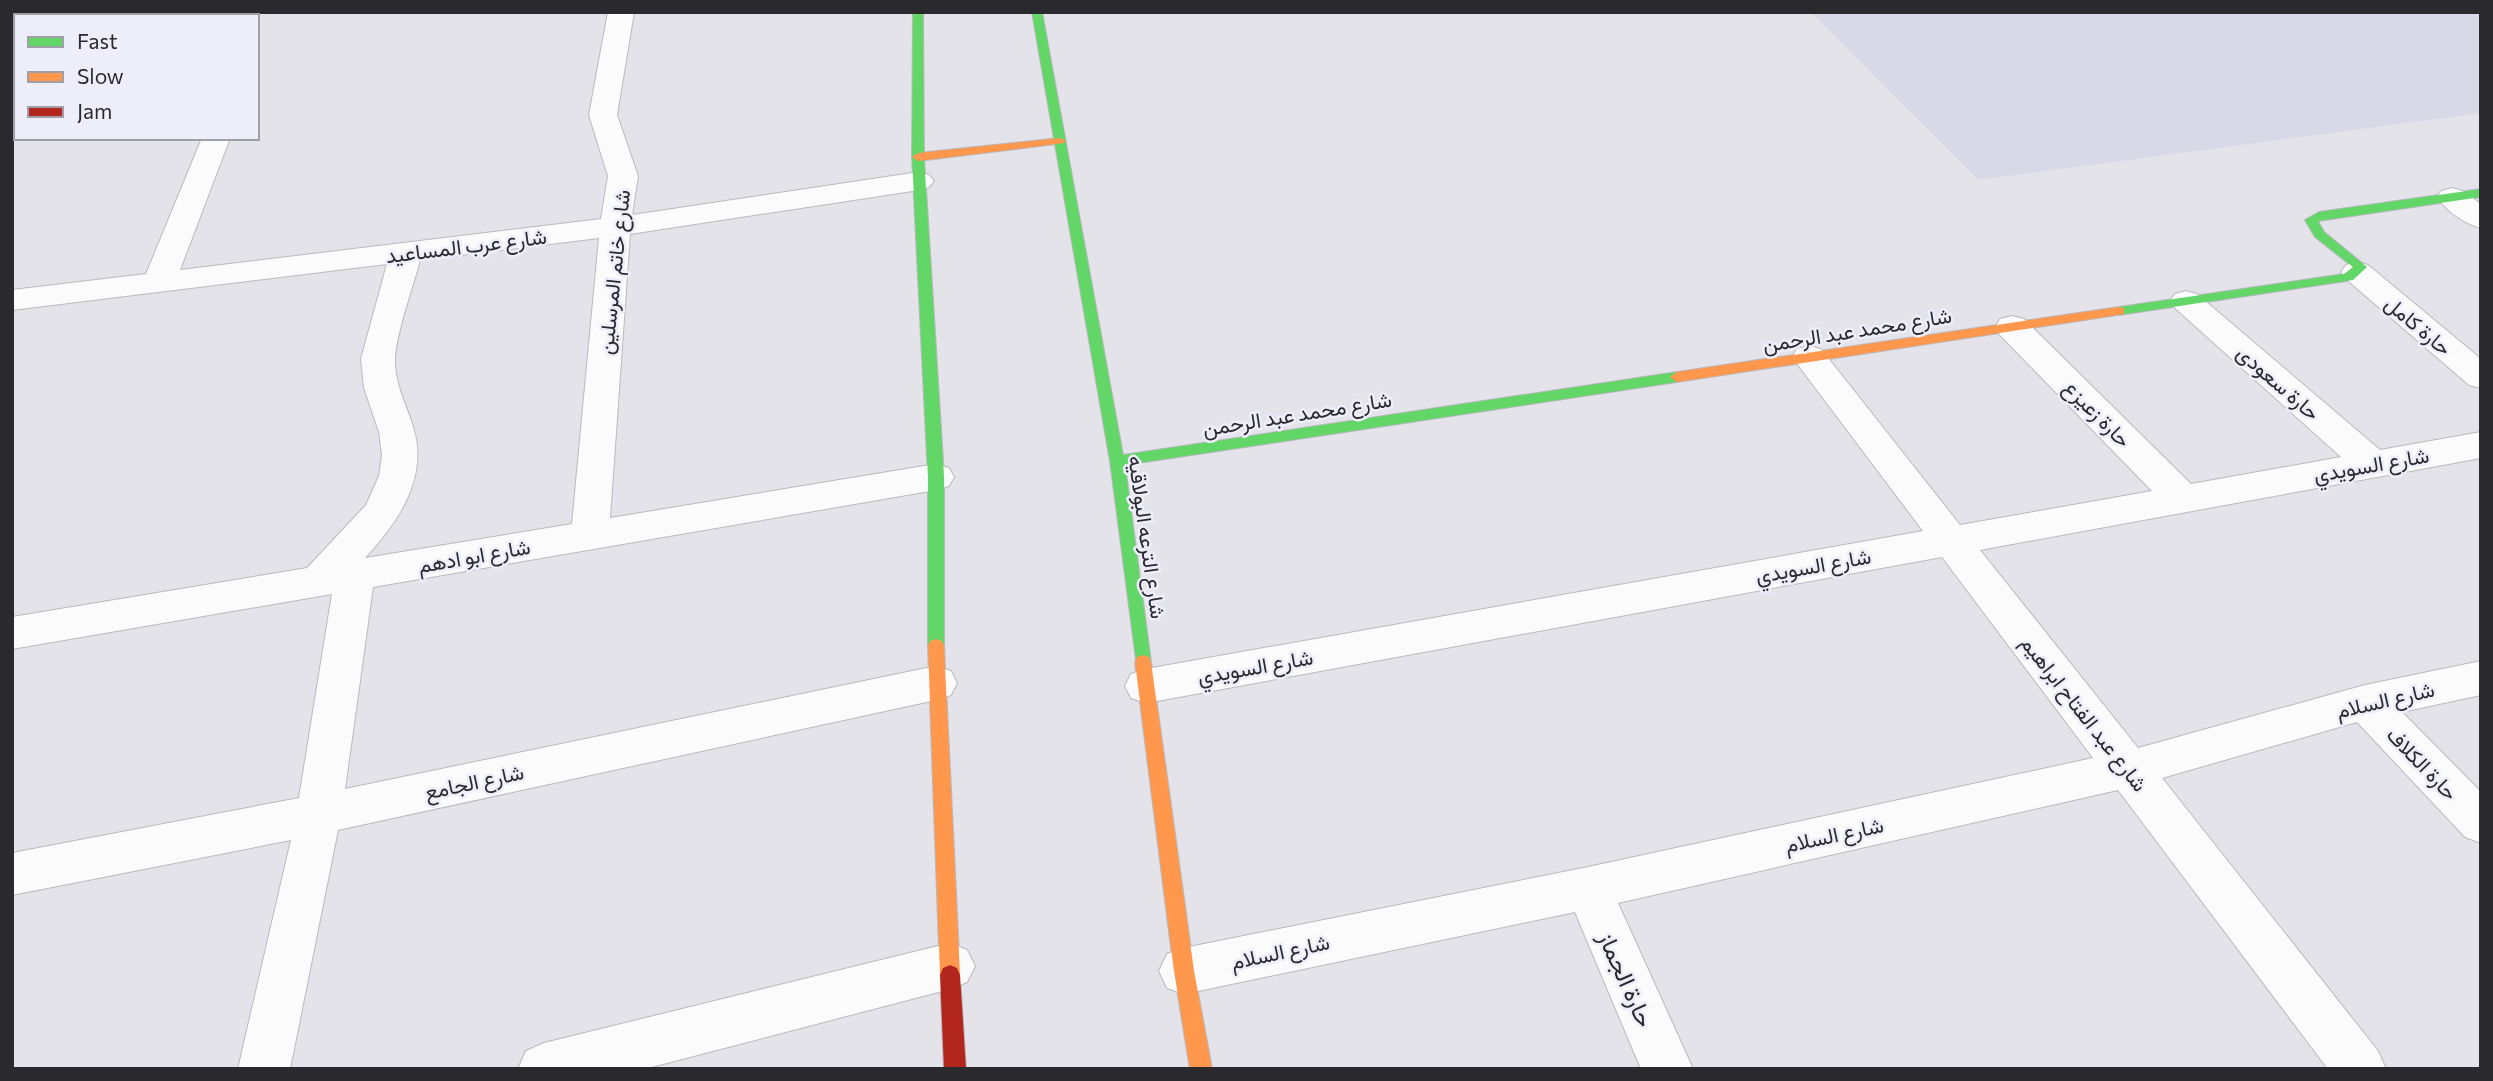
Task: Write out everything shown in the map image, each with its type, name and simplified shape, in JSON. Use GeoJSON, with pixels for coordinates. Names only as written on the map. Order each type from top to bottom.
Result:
{"type":"FeatureCollection","features":[{"type":"Feature","properties":{"kind":"street"},"geometry":{"type":"LineString","coordinates":[[224,14],[243,12]]}},
{"type":"Feature","properties":{"kind":"street","name":"شارع خاتم المرسلين"},"geometry":{"type":"LineString","coordinates":[[590,535],[615,227],[623,176],[603,115],[621,12]]}},
{"type":"Feature","properties":{"kind":"street"},"geometry":{"type":"LineString","coordinates":[[918,12],[919,169],[936,477],[936,683],[955,1069]]}},
{"type":"Feature","properties":{"kind":"street","name":"شارع الترعه البولاقيه"},"geometry":{"type":"LineString","coordinates":[[1037,12],[1117,461],[1184,971],[1201,1069]]}},
{"type":"Feature","properties":{"kind":"street"},"geometry":{"type":"LineString","coordinates":[[159,282],[215,140]]}},
{"type":"Feature","properties":{"kind":"street"},"geometry":{"type":"LineString","coordinates":[[919,169],[1060,141]]}},
{"type":"Feature","properties":{"kind":"street","name":"شارع عرب المساعيد"},"geometry":{"type":"LineString","coordinates":[[12,300],[615,227],[919,169]]}},
{"type":"Feature","properties":{"kind":"street"},"geometry":{"type":"LineString","coordinates":[[2357,272],[2361,267],[2356,260],[2318,233],[2311,220],[2319,216],[2466,195],[2481,219]]}},
{"type":"Feature","properties":{"kind":"street"},"geometry":{"type":"LineString","coordinates":[[264,1069],[319,814],[337,578],[375,524],[394,486],[402,459],[397,432],[377,374],[406,252]]}},
{"type":"Feature","properties":{"kind":"street","name":"شارع محمد عبد الرحمن"},"geometry":{"type":"LineString","coordinates":[[1117,461],[2186,301],[2348,276],[2357,272]]}},
{"type":"Feature","properties":{"kind":"street","name":"حارة كامل"},"geometry":{"type":"LineString","coordinates":[[2357,272],[2481,377]]}},
{"type":"Feature","properties":{"kind":"street","name":"حارة سعودى"},"geometry":{"type":"LineString","coordinates":[[2186,301],[2372,464]]}},
{"type":"Feature","properties":{"kind":"street","name":"حارة زعيزع"},"geometry":{"type":"LineString","coordinates":[[2012,327],[2183,499]]}},
{"type":"Feature","properties":{"kind":"street","name":"شارع عبد الفتاح ابراهيم"},"geometry":{"type":"LineString","coordinates":[[1809,358],[2360,1069]]}},
{"type":"Feature","properties":{"kind":"street","name":"شارع السويدي"},"geometry":{"type":"LineString","coordinates":[[1146,686],[2481,445]]}},
{"type":"Feature","properties":{"kind":"street","name":"شارع ابو ادهم"},"geometry":{"type":"LineString","coordinates":[[12,633],[936,477]]}},
{"type":"Feature","properties":{"kind":"street","name":"شارع السلام"},"geometry":{"type":"LineString","coordinates":[[1184,971],[1588,888],[2129,769],[2364,702],[2481,678]]}},
{"type":"Feature","properties":{"kind":"street","name":"شارع الجامع"},"geometry":{"type":"LineString","coordinates":[[12,874],[319,814],[936,683]]}},
{"type":"Feature","properties":{"kind":"street","name":"حارة الكلاف"},"geometry":{"type":"LineString","coordinates":[[2364,702],[2477,815]]}},
{"type":"Feature","properties":{"kind":"street","name":"حارة الجماز"},"geometry":{"type":"LineString","coordinates":[[1588,888],[1667,1069]]}},
{"type":"Feature","properties":{"kind":"street"},"geometry":{"type":"LineString","coordinates":[[544,1069],[950,966]]}},
{"type":"Feature","properties":{"kind":"shaded area"},"geometry":{"type":"Polygon","coordinates":[[[1811,12],[2481,12],[2481,113],[1978,180],[1811,12]]]}},
{"type":"Feature","properties":{"kind":"traffic: fast"},"geometry":{"type":"LineString","coordinates":[[918,12],[918,157],[936,477],[936,646]]}},
{"type":"Feature","properties":{"kind":"traffic: fast"},"geometry":{"type":"LineString","coordinates":[[1037,12],[1117,461],[1143,662]]}},
{"type":"Feature","properties":{"kind":"traffic: fast"},"geometry":{"type":"LineString","coordinates":[[2119,311],[2348,277],[2361,267],[2319,234],[2311,220],[2319,216],[2481,193]]}},
{"type":"Feature","properties":{"kind":"traffic: fast"},"geometry":{"type":"LineString","coordinates":[[1117,461],[1677,377]]}},
{"type":"Feature","properties":{"kind":"traffic: slow"},"geometry":{"type":"LineString","coordinates":[[918,157],[1060,141]]}},
{"type":"Feature","properties":{"kind":"traffic: slow"},"geometry":{"type":"LineString","coordinates":[[1677,377],[2119,311]]}},
{"type":"Feature","properties":{"kind":"traffic: slow"},"geometry":{"type":"LineString","coordinates":[[936,646],[950,975]]}},
{"type":"Feature","properties":{"kind":"traffic: slow"},"geometry":{"type":"LineString","coordinates":[[1143,662],[1184,971],[1201,1069]]}},
{"type":"Feature","properties":{"kind":"traffic: jam"},"geometry":{"type":"LineString","coordinates":[[950,975],[955,1069]]}}]}
